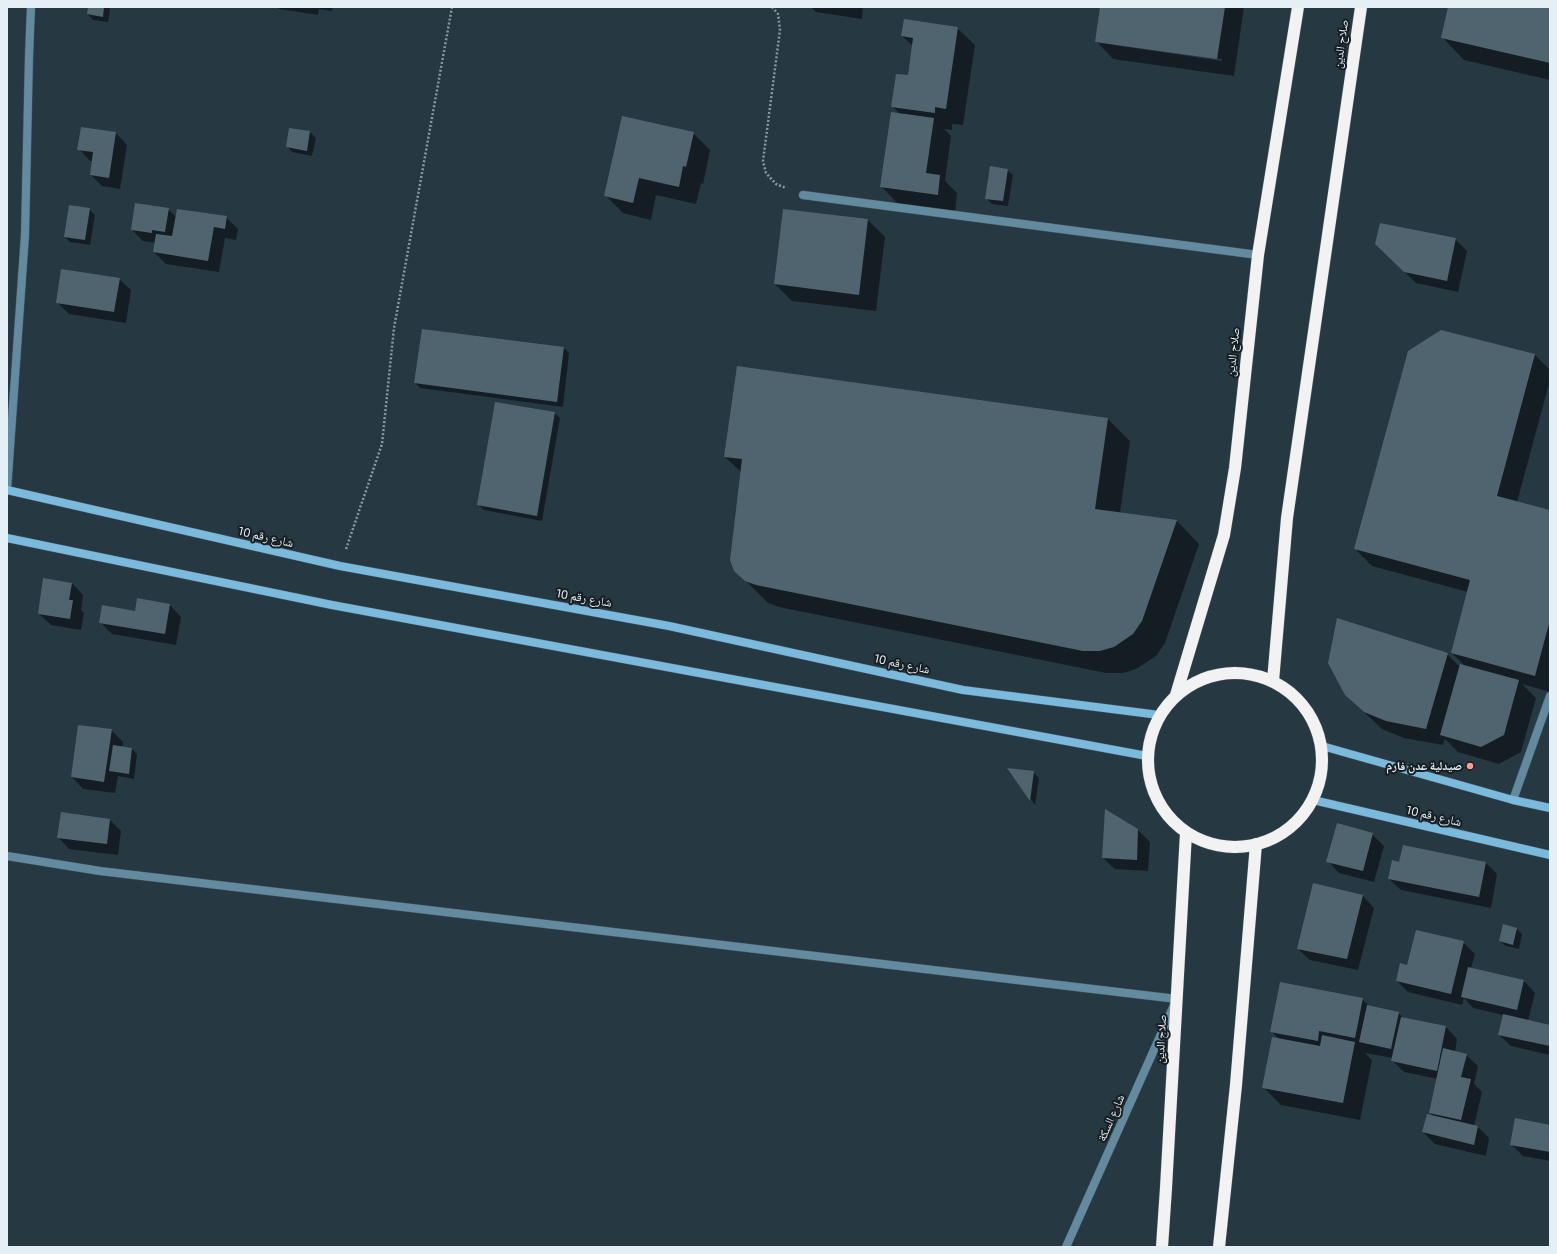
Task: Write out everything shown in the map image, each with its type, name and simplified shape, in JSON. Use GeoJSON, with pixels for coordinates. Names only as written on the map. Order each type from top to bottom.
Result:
{"type":"FeatureCollection","features":[{"type":"Feature","properties":{"kind":"highway","name":"صلاح الدين"},"geometry":{"type":"LineString","coordinates":[[1176,696],[1224,535],[1235,468],[1258,255],[1298,7]]}},
{"type":"Feature","properties":{"kind":"highway","name":"صلاح الدين"},"geometry":{"type":"LineString","coordinates":[[1273,681],[1287,518],[1361,7]]}},
{"type":"Feature","properties":{"kind":"highway"},"geometry":{"type":"LineString","coordinates":[[1246,672],[1273,681],[1296,696],[1313,719],[1322,746],[1322,773],[1313,800],[1296,823],[1271,840],[1243,848],[1213,845],[1186,833],[1164,813],[1151,786],[1147,756],[1151,735],[1159,715],[1176,696],[1196,681],[1221,673],[1246,672]]}},
{"type":"Feature","properties":{"kind":"highway","name":"صلاح الدين"},"geometry":{"type":"LineString","coordinates":[[1162,1247],[1186,833]]}},
{"type":"Feature","properties":{"kind":"highway"},"geometry":{"type":"LineString","coordinates":[[1219,1247],[1236,1085],[1256,844]]}},
{"type":"Feature","properties":{"kind":"main road","name":"شارع رقم 10"},"geometry":{"type":"LineString","coordinates":[[7,490],[340,566],[669,626],[964,690],[1159,715]]}},
{"type":"Feature","properties":{"kind":"main road"},"geometry":{"type":"LineString","coordinates":[[7,538],[332,605],[1147,756]]}},
{"type":"Feature","properties":{"kind":"main road"},"geometry":{"type":"LineString","coordinates":[[1322,746],[1513,800],[1550,808]]}},
{"type":"Feature","properties":{"kind":"main road","name":"شارع رقم 10"},"geometry":{"type":"LineString","coordinates":[[1313,800],[1550,855]]}},
{"type":"Feature","properties":{"kind":"street"},"geometry":{"type":"LineString","coordinates":[[7,490],[25,235],[31,7]]}},
{"type":"Feature","properties":{"kind":"street"},"geometry":{"type":"LineString","coordinates":[[804,194],[1258,255]]}},
{"type":"Feature","properties":{"kind":"street"},"geometry":{"type":"LineString","coordinates":[[1513,800],[1550,696]]}},
{"type":"Feature","properties":{"kind":"street"},"geometry":{"type":"LineString","coordinates":[[7,856],[100,872],[1177,999]]}},
{"type":"Feature","properties":{"kind":"street","name":"شارع السكة"},"geometry":{"type":"LineString","coordinates":[[1066,1247],[1177,999]]}},
{"type":"Feature","properties":{"kind":"path"},"geometry":{"type":"LineString","coordinates":[[340,566],[382,444],[394,328],[452,7]]}},
{"type":"Feature","properties":{"kind":"path"},"geometry":{"type":"LineString","coordinates":[[772,7],[778,14],[780,30],[763,161],[766,173],[776,184],[804,194]]}},
{"type":"Feature","properties":{"kind":"building"},"geometry":{"type":"Polygon","coordinates":[[[88,7],[104,7],[103,17],[87,14],[88,7]]]}},
{"type":"Feature","properties":{"kind":"building"},"geometry":{"type":"Polygon","coordinates":[[[1100,7],[1225,7],[1217,59],[1095,42],[1100,7]]]}},
{"type":"Feature","properties":{"kind":"building"},"geometry":{"type":"Polygon","coordinates":[[[1448,7],[1550,7],[1550,63],[1441,38],[1448,7]]]}},
{"type":"Feature","properties":{"kind":"building"},"geometry":{"type":"Polygon","coordinates":[[[904,19],[958,27],[946,109],[935,107],[935,113],[891,107],[896,74],[908,75],[913,38],[901,36],[904,19]]]}},
{"type":"Feature","properties":{"kind":"building"},"geometry":{"type":"Polygon","coordinates":[[[891,112],[934,118],[926,173],[940,175],[938,195],[880,187],[891,112]]]}},
{"type":"Feature","properties":{"kind":"building"},"geometry":{"type":"Polygon","coordinates":[[[622,116],[694,132],[686,167],[683,166],[679,187],[639,178],[633,203],[604,196],[622,116]]]}},
{"type":"Feature","properties":{"kind":"building"},"geometry":{"type":"Polygon","coordinates":[[[81,127],[116,132],[109,178],[90,175],[93,152],[77,150],[81,127]]]}},
{"type":"Feature","properties":{"kind":"building"},"geometry":{"type":"Polygon","coordinates":[[[289,128],[310,131],[307,151],[286,147],[289,128]]]}},
{"type":"Feature","properties":{"kind":"building"},"geometry":{"type":"Polygon","coordinates":[[[990,166],[1008,169],[1003,201],[985,199],[990,166]]]}},
{"type":"Feature","properties":{"kind":"building"},"geometry":{"type":"Polygon","coordinates":[[[135,203],[169,208],[165,232],[152,230],[152,233],[131,230],[135,203]]]}},
{"type":"Feature","properties":{"kind":"building"},"geometry":{"type":"Polygon","coordinates":[[[69,205],[90,208],[85,240],[64,237],[69,205]]]}},
{"type":"Feature","properties":{"kind":"building"},"geometry":{"type":"Polygon","coordinates":[[[177,209],[227,216],[225,229],[214,227],[208,261],[153,252],[156,234],[172,236],[177,209]]]}},
{"type":"Feature","properties":{"kind":"building"},"geometry":{"type":"Polygon","coordinates":[[[783,209],[868,219],[859,295],[774,284],[783,209]]]}},
{"type":"Feature","properties":{"kind":"building"},"geometry":{"type":"Polygon","coordinates":[[[1380,223],[1456,238],[1447,281],[1404,272],[1375,244],[1380,223]]]}},
{"type":"Feature","properties":{"kind":"building"},"geometry":{"type":"Polygon","coordinates":[[[61,269],[120,278],[114,312],[56,303],[61,269]]]}},
{"type":"Feature","properties":{"kind":"building"},"geometry":{"type":"Polygon","coordinates":[[[422,329],[564,347],[557,402],[414,383],[422,329]]]}},
{"type":"Feature","properties":{"kind":"building"},"geometry":{"type":"Polygon","coordinates":[[[1441,330],[1535,354],[1497,496],[1550,510],[1550,620],[1535,676],[1451,653],[1470,580],[1354,549],[1408,351],[1441,330]]]}},
{"type":"Feature","properties":{"kind":"building"},"geometry":{"type":"Polygon","coordinates":[[[737,366],[1108,418],[1095,509],[1177,520],[1142,621],[1133,634],[1114,647],[1100,651],[1083,651],[756,585],[745,581],[734,571],[730,560],[742,459],[724,457],[737,366]]]}},
{"type":"Feature","properties":{"kind":"building"},"geometry":{"type":"Polygon","coordinates":[[[495,402],[555,412],[537,516],[477,505],[495,402]]]}},
{"type":"Feature","properties":{"kind":"building"},"geometry":{"type":"Polygon","coordinates":[[[43,578],[72,583],[69,600],[73,600],[70,619],[38,614],[43,578]]]}},
{"type":"Feature","properties":{"kind":"building"},"geometry":{"type":"Polygon","coordinates":[[[137,598],[170,604],[165,634],[99,623],[102,605],[135,611],[137,598]]]}},
{"type":"Feature","properties":{"kind":"building"},"geometry":{"type":"Polygon","coordinates":[[[1337,618],[1448,653],[1426,729],[1386,721],[1364,712],[1345,695],[1328,663],[1337,618]]]}},
{"type":"Feature","properties":{"kind":"building"},"geometry":{"type":"Polygon","coordinates":[[[1460,664],[1519,680],[1504,735],[1481,747],[1440,735],[1460,664]]]}},
{"type":"Feature","properties":{"kind":"building"},"geometry":{"type":"Polygon","coordinates":[[[78,725],[112,729],[104,782],[71,777],[78,725]]]}},
{"type":"Feature","properties":{"kind":"building"},"geometry":{"type":"Polygon","coordinates":[[[113,745],[132,748],[129,774],[109,771],[113,745]]]}},
{"type":"Feature","properties":{"kind":"building"},"geometry":{"type":"Polygon","coordinates":[[[1007,768],[1034,771],[1030,801],[1007,768]]]}},
{"type":"Feature","properties":{"kind":"building"},"geometry":{"type":"Polygon","coordinates":[[[1105,809],[1138,829],[1137,860],[1102,858],[1105,809]]]}},
{"type":"Feature","properties":{"kind":"building"},"geometry":{"type":"Polygon","coordinates":[[[61,812],[110,819],[107,844],[57,838],[61,812]]]}},
{"type":"Feature","properties":{"kind":"building"},"geometry":{"type":"Polygon","coordinates":[[[1337,823],[1373,833],[1363,871],[1326,862],[1337,823]]]}},
{"type":"Feature","properties":{"kind":"building"},"geometry":{"type":"Polygon","coordinates":[[[1403,845],[1486,862],[1479,897],[1388,879],[1392,860],[1399,862],[1403,845]]]}},
{"type":"Feature","properties":{"kind":"building"},"geometry":{"type":"Polygon","coordinates":[[[1313,883],[1363,895],[1347,959],[1297,949],[1313,883]]]}},
{"type":"Feature","properties":{"kind":"building"},"geometry":{"type":"Polygon","coordinates":[[[1503,924],[1517,928],[1513,945],[1499,941],[1503,924]]]}},
{"type":"Feature","properties":{"kind":"building"},"geometry":{"type":"Polygon","coordinates":[[[1416,930],[1464,941],[1451,994],[1396,981],[1400,963],[1407,965],[1416,930]]]}},
{"type":"Feature","properties":{"kind":"building"},"geometry":{"type":"Polygon","coordinates":[[[1468,967],[1524,980],[1517,1010],[1461,997],[1468,967]]]}},
{"type":"Feature","properties":{"kind":"building"},"geometry":{"type":"Polygon","coordinates":[[[1280,982],[1363,998],[1355,1038],[1319,1031],[1318,1041],[1270,1032],[1280,982]]]}},
{"type":"Feature","properties":{"kind":"building"},"geometry":{"type":"Polygon","coordinates":[[[1367,1005],[1399,1012],[1391,1049],[1359,1042],[1367,1005]]]}},
{"type":"Feature","properties":{"kind":"building"},"geometry":{"type":"Polygon","coordinates":[[[1503,1014],[1550,1025],[1550,1046],[1498,1035],[1503,1014]]]}},
{"type":"Feature","properties":{"kind":"building"},"geometry":{"type":"Polygon","coordinates":[[[1401,1017],[1446,1026],[1437,1071],[1391,1061],[1401,1017]]]}},
{"type":"Feature","properties":{"kind":"building"},"geometry":{"type":"Polygon","coordinates":[[[1322,1035],[1355,1042],[1343,1103],[1262,1088],[1272,1037],[1320,1046],[1322,1035]]]}},
{"type":"Feature","properties":{"kind":"building"},"geometry":{"type":"Polygon","coordinates":[[[1443,1048],[1467,1054],[1461,1077],[1471,1079],[1461,1120],[1429,1113],[1443,1048]]]}},
{"type":"Feature","properties":{"kind":"building"},"geometry":{"type":"Polygon","coordinates":[[[1427,1114],[1478,1126],[1474,1145],[1422,1132],[1427,1114]]]}},
{"type":"Feature","properties":{"kind":"building"},"geometry":{"type":"Polygon","coordinates":[[[1515,1118],[1550,1125],[1550,1152],[1510,1145],[1515,1118]]]}},
{"type":"Feature","properties":{"kind":"place","name":"صيدلية عدن فارم"},"geometry":{"type":"Point","coordinates":[1470,766]}}]}
